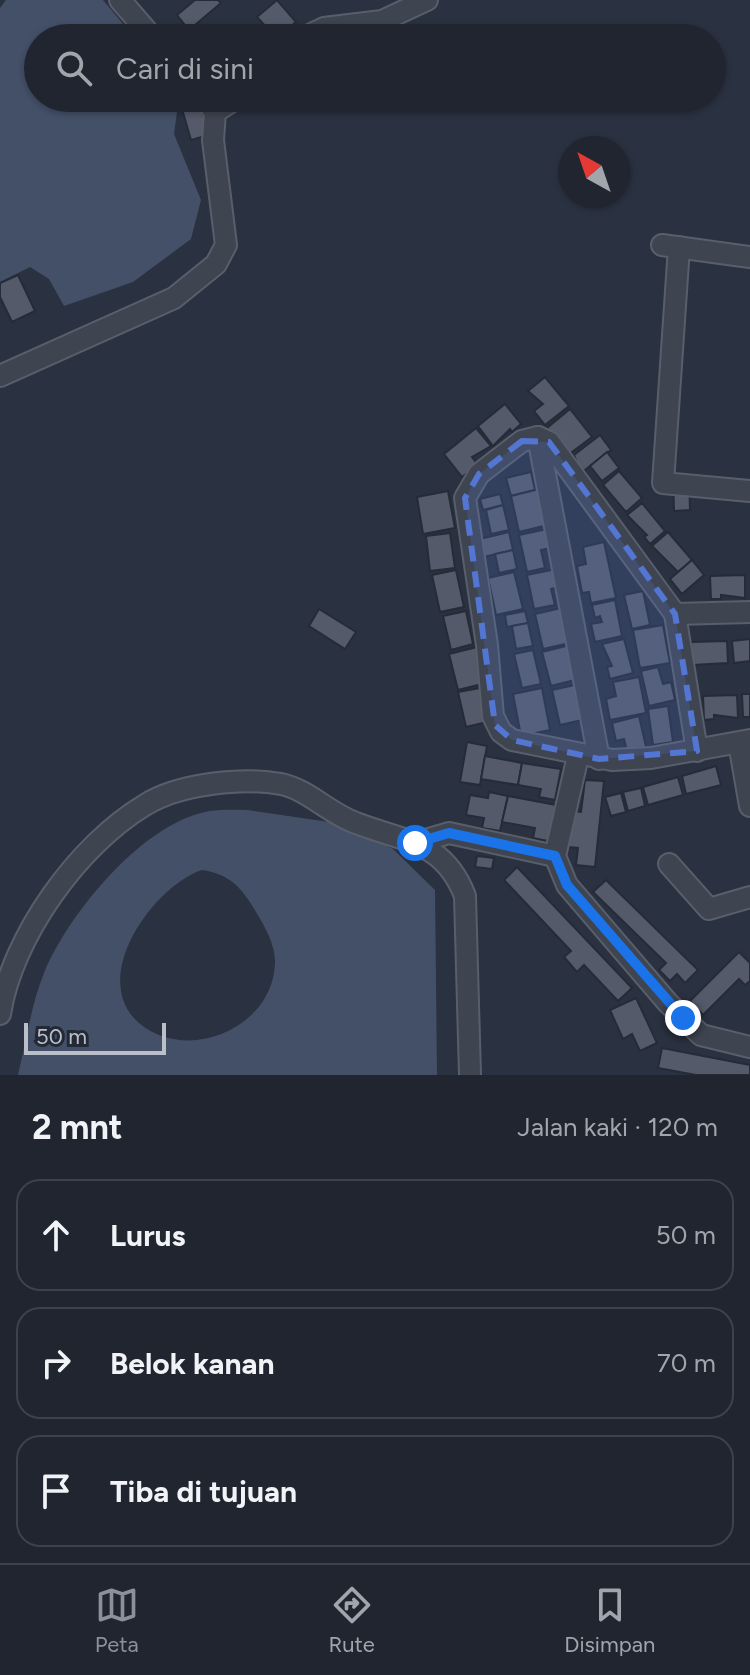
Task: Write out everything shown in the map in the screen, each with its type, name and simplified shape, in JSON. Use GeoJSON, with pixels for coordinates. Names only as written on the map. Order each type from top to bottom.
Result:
{"type":"FeatureCollection","features":[{"type":"Feature","properties":{"kind":"street"},"geometry":{"type":"LineString","coordinates":[[120,0],[141,24]]}},
{"type":"Feature","properties":{"kind":"street"},"geometry":{"type":"LineString","coordinates":[[357,24],[382,21],[427,0]]}},
{"type":"Feature","properties":{"kind":"street"},"geometry":{"type":"LineString","coordinates":[[0,376],[174,298],[216,264],[226,245],[210,112]]}},
{"type":"Feature","properties":{"kind":"street"},"geometry":{"type":"LineString","coordinates":[[750,257],[670,246],[663,483],[750,491]]}},
{"type":"Feature","properties":{"kind":"street"},"geometry":{"type":"LineString","coordinates":[[538,437],[599,759]]}},
{"type":"Feature","properties":{"kind":"street"},"geometry":{"type":"LineString","coordinates":[[697,751],[675,614],[549,442],[538,437],[522,441],[479,474],[465,498],[487,645],[495,725],[512,740],[599,759],[697,751],[745,742],[750,806]]}},
{"type":"Feature","properties":{"kind":"street"},"geometry":{"type":"LineString","coordinates":[[675,614],[750,612]]}},
{"type":"Feature","properties":{"kind":"street"},"geometry":{"type":"LineString","coordinates":[[578,756],[555,856],[567,885],[701,1035],[750,1047]]}},
{"type":"Feature","properties":{"kind":"street"},"geometry":{"type":"LineString","coordinates":[[0,1014],[17,955],[50,900],[85,853],[146,804],[203,785],[234,781],[283,784],[352,822],[415,843],[444,859],[457,874],[465,896],[470,1075]]}},
{"type":"Feature","properties":{"kind":"street"},"geometry":{"type":"LineString","coordinates":[[415,843],[449,833],[555,856]]}},
{"type":"Feature","properties":{"kind":"street"},"geometry":{"type":"LineString","coordinates":[[669,864],[709,909],[750,897]]}},
{"type":"Feature","properties":{"kind":"highlighted area"},"geometry":{"type":"Polygon","coordinates":[[[522,441],[549,442],[675,614],[697,751],[599,759],[512,740],[495,725],[465,498],[479,474],[522,441]]]}},
{"type":"Feature","properties":{"kind":"water"},"geometry":{"type":"Polygon","coordinates":[[[6,0],[103,0],[123,24],[24,24],[24,112],[177,112],[174,134],[201,200],[191,239],[133,282],[64,306],[49,279],[30,267],[0,282],[0,8],[6,0]]]}},
{"type":"Feature","properties":{"kind":"water"},"geometry":{"type":"Polygon","coordinates":[[[248,810],[343,824],[393,849],[435,890],[437,1075],[18,1075],[39,985],[55,950],[88,900],[132,854],[180,821],[205,812],[248,810]],[[202,870],[164,895],[133,936],[123,960],[120,983],[125,1004],[139,1023],[159,1035],[180,1040],[203,1039],[225,1033],[244,1021],[260,1005],[271,985],[275,955],[266,930],[240,889],[212,872],[202,870]]]}},
{"type":"Feature","properties":{"kind":"building"},"geometry":{"type":"Polygon","coordinates":[[[195,0],[218,0],[221,3],[196,24],[184,24],[177,15],[195,0]]]}},
{"type":"Feature","properties":{"kind":"building"},"geometry":{"type":"Polygon","coordinates":[[[277,0],[296,22],[263,24],[257,17],[277,0]]]}},
{"type":"Feature","properties":{"kind":"building"},"geometry":{"type":"Polygon","coordinates":[[[183,112],[202,112],[209,135],[191,140],[183,112]]]}},
{"type":"Feature","properties":{"kind":"building"},"geometry":{"type":"Polygon","coordinates":[[[18,275],[35,311],[12,322],[0,297],[0,283],[18,275]]]}},
{"type":"Feature","properties":{"kind":"building"},"geometry":{"type":"Polygon","coordinates":[[[545,377],[569,406],[545,425],[534,411],[543,404],[528,391],[545,377]]]}},
{"type":"Feature","properties":{"kind":"building"},"geometry":{"type":"Polygon","coordinates":[[[505,404],[521,424],[512,432],[510,429],[493,446],[478,426],[505,404]]]}},
{"type":"Feature","properties":{"kind":"building"},"geometry":{"type":"Polygon","coordinates":[[[570,409],[592,437],[568,455],[547,428],[570,409]]]}},
{"type":"Feature","properties":{"kind":"building"},"geometry":{"type":"Polygon","coordinates":[[[476,428],[491,446],[472,457],[478,465],[462,477],[444,454],[476,428]]]}},
{"type":"Feature","properties":{"kind":"building"},"geometry":{"type":"Polygon","coordinates":[[[600,435],[611,450],[581,473],[574,455],[600,435]]]}},
{"type":"Feature","properties":{"kind":"building"},"geometry":{"type":"Polygon","coordinates":[[[607,452],[619,468],[602,481],[590,466],[607,452]]]}},
{"type":"Feature","properties":{"kind":"building"},"geometry":{"type":"Polygon","coordinates":[[[619,471],[642,498],[626,512],[603,485],[619,471]]]}},
{"type":"Feature","properties":{"kind":"building"},"geometry":{"type":"Polygon","coordinates":[[[531,472],[535,490],[511,496],[506,478],[531,472]]]}},
{"type":"Feature","properties":{"kind":"building"},"geometry":{"type":"Polygon","coordinates":[[[689,474],[690,510],[674,511],[673,475],[689,474]]]}},
{"type":"Feature","properties":{"kind":"building"},"geometry":{"type":"Polygon","coordinates":[[[539,489],[548,525],[519,532],[511,496],[539,489]]]}},
{"type":"Feature","properties":{"kind":"building"},"geometry":{"type":"Polygon","coordinates":[[[448,491],[455,528],[423,534],[417,497],[448,491]]]}},
{"type":"Feature","properties":{"kind":"building"},"geometry":{"type":"Polygon","coordinates":[[[500,494],[503,505],[483,510],[480,499],[500,494]]]}},
{"type":"Feature","properties":{"kind":"building"},"geometry":{"type":"Polygon","coordinates":[[[642,503],[665,531],[650,544],[644,537],[647,535],[627,515],[642,503]]]}},
{"type":"Feature","properties":{"kind":"building"},"geometry":{"type":"Polygon","coordinates":[[[503,505],[509,530],[491,534],[486,510],[503,505]]]}},
{"type":"Feature","properties":{"kind":"building"},"geometry":{"type":"Polygon","coordinates":[[[547,529],[551,548],[541,550],[545,568],[527,572],[519,535],[547,529]]]}},
{"type":"Feature","properties":{"kind":"building"},"geometry":{"type":"Polygon","coordinates":[[[509,532],[513,550],[484,557],[480,539],[509,532]]]}},
{"type":"Feature","properties":{"kind":"building"},"geometry":{"type":"Polygon","coordinates":[[[668,532],[692,560],[678,572],[652,546],[668,532]]]}},
{"type":"Feature","properties":{"kind":"building"},"geometry":{"type":"Polygon","coordinates":[[[450,533],[455,568],[430,571],[426,536],[450,533]]]}},
{"type":"Feature","properties":{"kind":"building"},"geometry":{"type":"Polygon","coordinates":[[[604,542],[616,598],[591,603],[589,592],[582,593],[577,566],[586,564],[583,547],[604,542]]]}},
{"type":"Feature","properties":{"kind":"building"},"geometry":{"type":"Polygon","coordinates":[[[513,550],[517,569],[499,573],[495,554],[513,550]]]}},
{"type":"Feature","properties":{"kind":"building"},"geometry":{"type":"Polygon","coordinates":[[[692,560],[704,575],[682,594],[670,579],[692,560]]]}},
{"type":"Feature","properties":{"kind":"building"},"geometry":{"type":"Polygon","coordinates":[[[556,569],[560,587],[551,589],[555,605],[534,609],[527,575],[556,569]]]}},
{"type":"Feature","properties":{"kind":"building"},"geometry":{"type":"Polygon","coordinates":[[[456,570],[464,607],[440,612],[432,575],[456,570]]]}},
{"type":"Feature","properties":{"kind":"building"},"geometry":{"type":"Polygon","coordinates":[[[514,572],[523,609],[496,615],[488,578],[514,572]]]}},
{"type":"Feature","properties":{"kind":"building"},"geometry":{"type":"Polygon","coordinates":[[[745,575],[745,598],[721,595],[721,599],[711,599],[710,576],[745,575]]]}},
{"type":"Feature","properties":{"kind":"building"},"geometry":{"type":"Polygon","coordinates":[[[643,591],[650,625],[632,629],[624,595],[643,591]]]}},
{"type":"Feature","properties":{"kind":"building"},"geometry":{"type":"Polygon","coordinates":[[[615,600],[622,636],[595,642],[591,624],[602,622],[600,616],[595,618],[592,605],[615,600]]]}},
{"type":"Feature","properties":{"kind":"building"},"geometry":{"type":"Polygon","coordinates":[[[561,608],[570,643],[543,649],[535,614],[561,608]]]}},
{"type":"Feature","properties":{"kind":"building"},"geometry":{"type":"Polygon","coordinates":[[[319,609],[356,632],[345,649],[309,626],[319,609]]]}},
{"type":"Feature","properties":{"kind":"building"},"geometry":{"type":"Polygon","coordinates":[[[466,611],[473,644],[451,650],[443,616],[466,611]]]}},
{"type":"Feature","properties":{"kind":"building"},"geometry":{"type":"Polygon","coordinates":[[[525,611],[528,623],[507,627],[505,615],[525,611]]]}},
{"type":"Feature","properties":{"kind":"building"},"geometry":{"type":"Polygon","coordinates":[[[528,623],[533,646],[516,649],[512,626],[528,623]]]}},
{"type":"Feature","properties":{"kind":"building"},"geometry":{"type":"Polygon","coordinates":[[[663,625],[670,663],[640,668],[633,630],[663,625]]]}},
{"type":"Feature","properties":{"kind":"building"},"geometry":{"type":"Polygon","coordinates":[[[624,639],[633,673],[610,679],[607,667],[612,666],[602,644],[624,639]]]}},
{"type":"Feature","properties":{"kind":"building"},"geometry":{"type":"Polygon","coordinates":[[[750,639],[750,661],[734,663],[732,641],[750,639]]]}},
{"type":"Feature","properties":{"kind":"building"},"geometry":{"type":"Polygon","coordinates":[[[727,641],[728,663],[692,665],[691,642],[727,641]]]}},
{"type":"Feature","properties":{"kind":"building"},"geometry":{"type":"Polygon","coordinates":[[[570,645],[579,679],[551,686],[542,652],[570,645]]]}},
{"type":"Feature","properties":{"kind":"building"},"geometry":{"type":"Polygon","coordinates":[[[477,647],[486,683],[458,690],[449,654],[477,647]]]}},
{"type":"Feature","properties":{"kind":"building"},"geometry":{"type":"Polygon","coordinates":[[[533,650],[541,684],[522,688],[514,654],[533,650]]]}},
{"type":"Feature","properties":{"kind":"building"},"geometry":{"type":"Polygon","coordinates":[[[658,667],[663,684],[671,682],[675,700],[649,706],[641,671],[658,667]]]}},
{"type":"Feature","properties":{"kind":"building"},"geometry":{"type":"Polygon","coordinates":[[[639,677],[646,713],[610,720],[606,699],[616,696],[613,682],[639,677]]]}},
{"type":"Feature","properties":{"kind":"building"},"geometry":{"type":"Polygon","coordinates":[[[579,684],[587,719],[560,725],[552,690],[579,684]]]}},
{"type":"Feature","properties":{"kind":"building"},"geometry":{"type":"Polygon","coordinates":[[[480,688],[487,722],[466,727],[458,692],[480,688]]]}},
{"type":"Feature","properties":{"kind":"building"},"geometry":{"type":"Polygon","coordinates":[[[542,688],[550,730],[521,736],[513,694],[542,688]]]}},
{"type":"Feature","properties":{"kind":"building"},"geometry":{"type":"Polygon","coordinates":[[[742,694],[750,694],[750,717],[743,717],[742,694]]]}},
{"type":"Feature","properties":{"kind":"building"},"geometry":{"type":"Polygon","coordinates":[[[737,695],[738,718],[714,715],[714,719],[704,720],[703,696],[737,695]]]}},
{"type":"Feature","properties":{"kind":"building"},"geometry":{"type":"Polygon","coordinates":[[[668,706],[673,742],[653,745],[648,709],[668,706]]]}},
{"type":"Feature","properties":{"kind":"building"},"geometry":{"type":"Polygon","coordinates":[[[639,716],[647,751],[628,755],[624,739],[616,741],[612,723],[639,716]]]}},
{"type":"Feature","properties":{"kind":"building"},"geometry":{"type":"Polygon","coordinates":[[[467,742],[487,746],[480,785],[460,782],[467,742]]]}},
{"type":"Feature","properties":{"kind":"building"},"geometry":{"type":"Polygon","coordinates":[[[485,756],[522,763],[518,785],[481,779],[485,756]]]}},
{"type":"Feature","properties":{"kind":"building"},"geometry":{"type":"Polygon","coordinates":[[[522,763],[561,769],[555,800],[539,797],[541,789],[518,785],[522,763]]]}},
{"type":"Feature","properties":{"kind":"building"},"geometry":{"type":"Polygon","coordinates":[[[716,766],[721,785],[686,794],[682,776],[716,766]]]}},
{"type":"Feature","properties":{"kind":"building"},"geometry":{"type":"Polygon","coordinates":[[[678,777],[683,795],[648,805],[643,787],[678,777]]]}},
{"type":"Feature","properties":{"kind":"building"},"geometry":{"type":"Polygon","coordinates":[[[585,780],[604,781],[595,867],[576,865],[578,848],[568,847],[572,811],[581,812],[585,780]]]}},
{"type":"Feature","properties":{"kind":"building"},"geometry":{"type":"Polygon","coordinates":[[[641,788],[645,806],[628,811],[623,792],[641,788]]]}},
{"type":"Feature","properties":{"kind":"building"},"geometry":{"type":"Polygon","coordinates":[[[489,792],[508,796],[500,831],[482,828],[484,818],[466,815],[470,795],[488,798],[489,792]]]}},
{"type":"Feature","properties":{"kind":"building"},"geometry":{"type":"Polygon","coordinates":[[[621,793],[626,812],[611,816],[605,797],[621,793]]]}},
{"type":"Feature","properties":{"kind":"building"},"geometry":{"type":"Polygon","coordinates":[[[508,796],[556,805],[548,841],[533,838],[535,828],[502,822],[508,796]]]}},
{"type":"Feature","properties":{"kind":"building"},"geometry":{"type":"Polygon","coordinates":[[[477,856],[494,858],[492,869],[475,867],[477,856]]]}},
{"type":"Feature","properties":{"kind":"building"},"geometry":{"type":"Polygon","coordinates":[[[517,867],[632,988],[618,1001],[584,965],[577,972],[564,957],[571,951],[504,880],[517,867]]]}},
{"type":"Feature","properties":{"kind":"building"},"geometry":{"type":"Polygon","coordinates":[[[606,880],[698,970],[685,983],[677,974],[670,981],[659,970],[666,963],[593,892],[606,880]]]}},
{"type":"Feature","properties":{"kind":"building"},"geometry":{"type":"Polygon","coordinates":[[[739,952],[750,963],[750,981],[745,985],[739,979],[703,1015],[690,1001],[739,952]]]}},
{"type":"Feature","properties":{"kind":"building"},"geometry":{"type":"Polygon","coordinates":[[[636,998],[657,1043],[640,1051],[632,1034],[623,1039],[610,1010],[636,998]]]}},
{"type":"Feature","properties":{"kind":"building"},"geometry":{"type":"Polygon","coordinates":[[[662,1048],[750,1065],[750,1075],[696,1075],[658,1068],[662,1048]]]}},
{"type":"Feature","properties":{"kind":"route"},"geometry":{"type":"LineString","coordinates":[[415,843],[449,833],[555,856],[567,885],[683,1018]]}}]}
